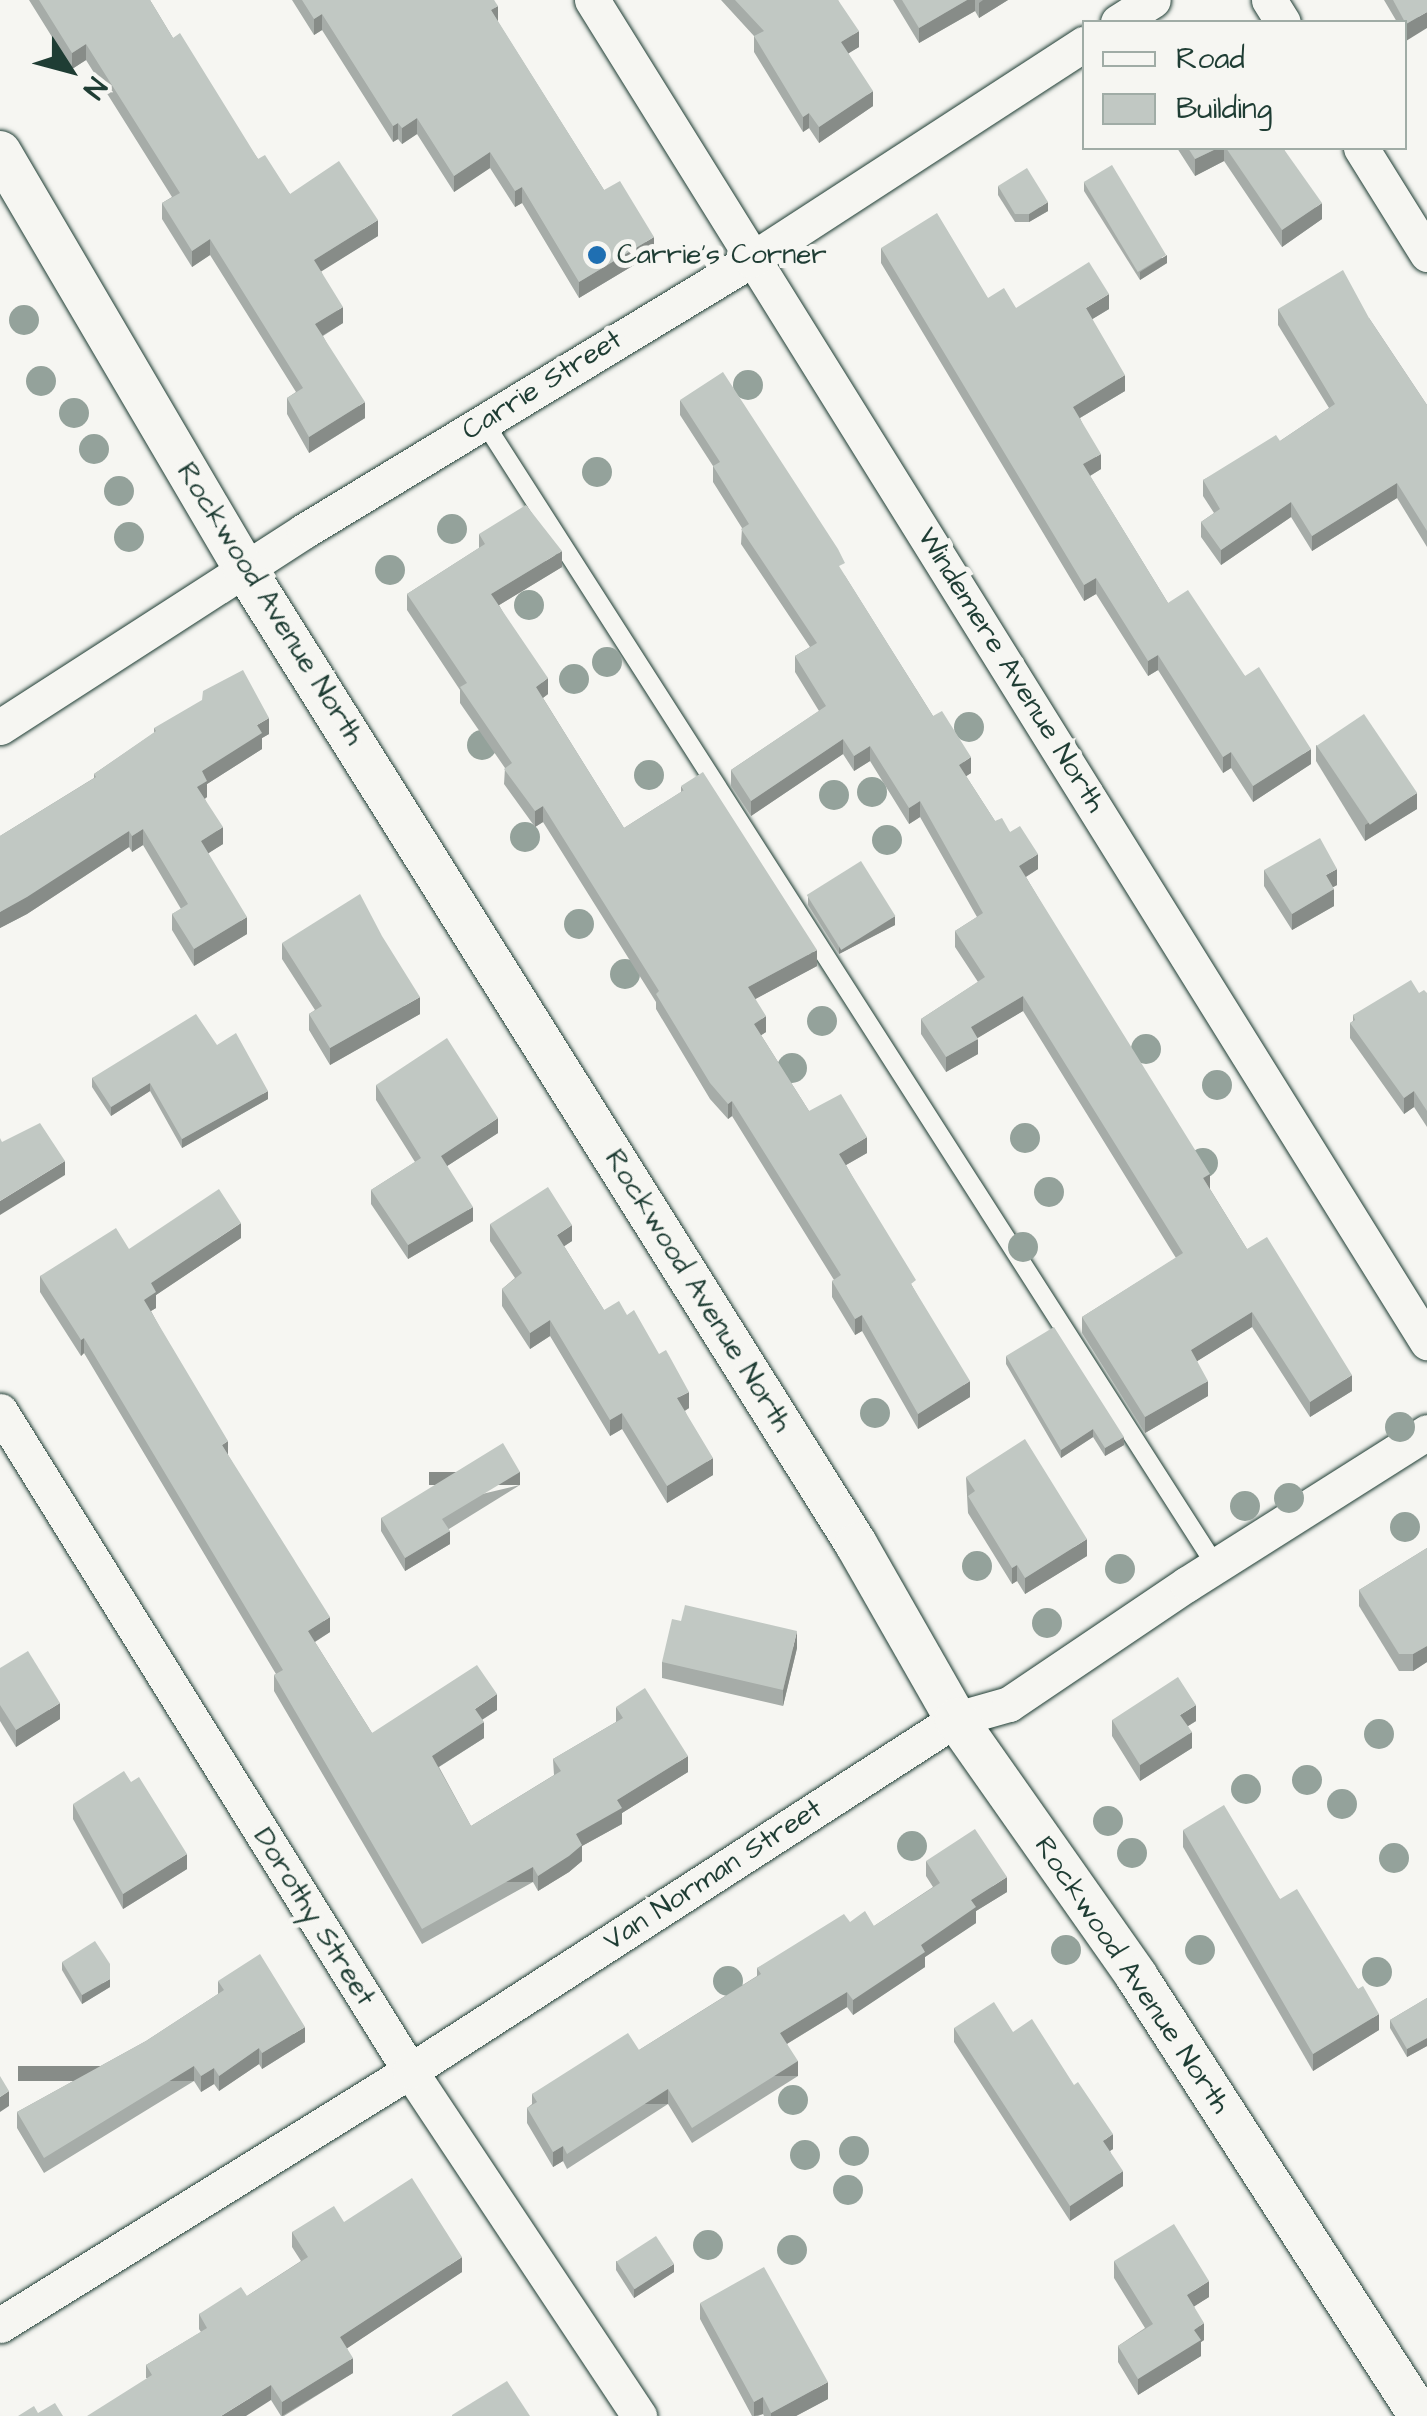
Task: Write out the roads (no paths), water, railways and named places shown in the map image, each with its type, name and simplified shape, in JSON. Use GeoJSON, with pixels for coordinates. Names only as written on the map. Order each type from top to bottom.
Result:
{"type":"FeatureCollection","features":[{"type":"Feature","properties":{"kind":"street","name":"Windemere Avenue North"},"geometry":{"type":"LineString","coordinates":[[592,0],[1427,1342]]}},
{"type":"Feature","properties":{"kind":"street"},"geometry":{"type":"LineString","coordinates":[[1121,20],[1153,0]]}},
{"type":"Feature","properties":{"kind":"street","name":"Carrie Street"},"geometry":{"type":"LineString","coordinates":[[0,727],[244,568],[751,260],[1082,45]]}},
{"type":"Feature","properties":{"kind":"street"},"geometry":{"type":"LineString","coordinates":[[1362,150],[1427,254]]}},
{"type":"Feature","properties":{"kind":"street","name":"Rockwood Avenue North"},"geometry":{"type":"LineString","coordinates":[[0,152],[244,568],[856,1544],[956,1719],[1137,1977],[1420,2416]]}},
{"type":"Feature","properties":{"kind":"street","name":"Dorothy Street"},"geometry":{"type":"LineString","coordinates":[[0,1411],[410,2071],[639,2416]]}},
{"type":"Feature","properties":{"kind":"street","name":"Van Norman Street"},"geometry":{"type":"LineString","coordinates":[[0,2326],[410,2071],[956,1719],[1009,1704],[1427,1432]]}},
{"type":"Feature","properties":{"kind":"lane"},"geometry":{"type":"LineString","coordinates":[[484,422],[1216,1566]]}},
{"type":"Feature","properties":{"kind":"place","name":"Carrie's Corner"},"geometry":{"type":"Point","coordinates":[597,255]}}]}
